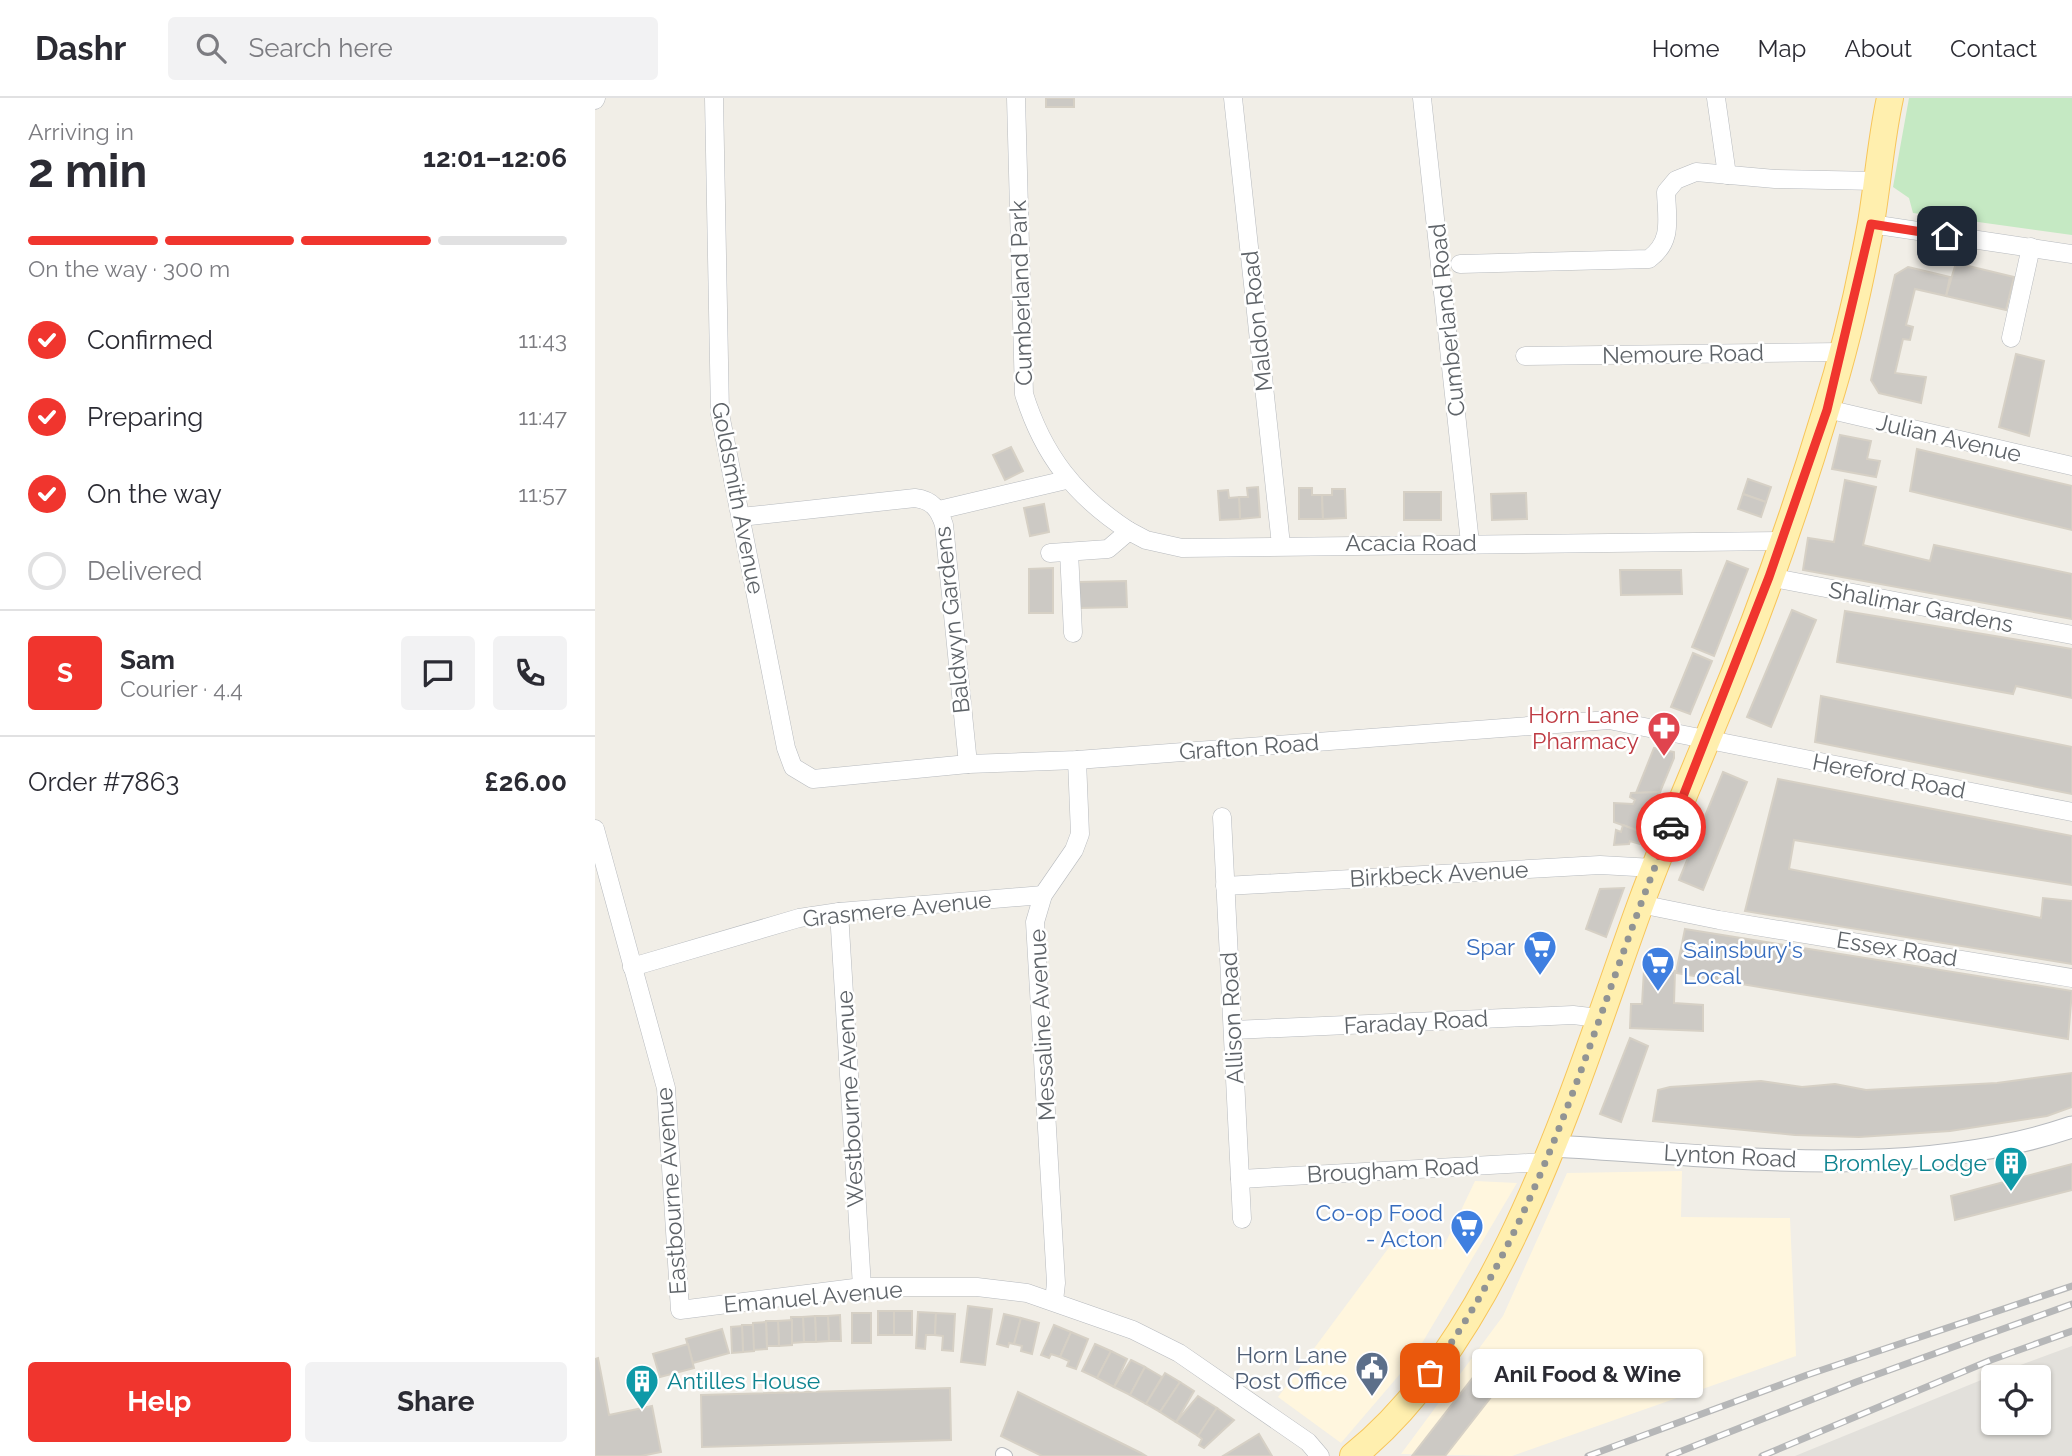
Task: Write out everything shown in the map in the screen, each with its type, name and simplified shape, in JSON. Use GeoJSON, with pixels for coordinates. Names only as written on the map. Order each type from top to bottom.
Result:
{"type":"FeatureCollection","features":[{"type":"Feature","properties":{"kind":"main road"},"geometry":{"type":"LineString","coordinates":[[1353,1456],[1403,1408],[1456,1338],[1505,1252],[1548,1154],[1640,904],[1707,740],[1769,577],[1827,410],[1871,224],[1890,98]]}},
{"type":"Feature","properties":{"kind":"street","name":"Goldsmith Avenue"},"geometry":{"type":"LineString","coordinates":[[714,98],[718,390],[726,450],[786,748],[793,767]]}},
{"type":"Feature","properties":{"kind":"street","name":"Cumberland Park"},"geometry":{"type":"LineString","coordinates":[[1016,98],[1024,394],[1040,439],[1066,480],[1107,517],[1129,531]]}},
{"type":"Feature","properties":{"kind":"street","name":"Maldon Road"},"geometry":{"type":"LineString","coordinates":[[1233,98],[1281,545]]}},
{"type":"Feature","properties":{"kind":"street","name":"Cumberland Road"},"geometry":{"type":"LineString","coordinates":[[1422,98],[1470,543]]}},
{"type":"Feature","properties":{"kind":"street"},"geometry":{"type":"LineString","coordinates":[[1716,98],[1727,175]]}},
{"type":"Feature","properties":{"kind":"street"},"geometry":{"type":"LineString","coordinates":[[1460,264],[1649,260],[1662,250],[1667,229],[1666,192],[1676,180],[1696,172],[1877,181]]}},
{"type":"Feature","properties":{"kind":"street"},"geometry":{"type":"LineString","coordinates":[[1871,224],[2072,254]]}},
{"type":"Feature","properties":{"kind":"street"},"geometry":{"type":"LineString","coordinates":[[2011,338],[2031,247]]}},
{"type":"Feature","properties":{"kind":"street","name":"Nemoure Road"},"geometry":{"type":"LineString","coordinates":[[1525,356],[1841,352]]}},
{"type":"Feature","properties":{"kind":"street","name":"Julian Avenue"},"geometry":{"type":"LineString","coordinates":[[1827,410],[2072,466]]}},
{"type":"Feature","properties":{"kind":"street"},"geometry":{"type":"LineString","coordinates":[[939,510],[1066,480]]}},
{"type":"Feature","properties":{"kind":"street","name":"Baldwyn Gardens"},"geometry":{"type":"LineString","coordinates":[[741,517],[915,498],[926,499],[939,510],[944,525],[968,764]]}},
{"type":"Feature","properties":{"kind":"street"},"geometry":{"type":"LineString","coordinates":[[1050,553],[1108,549],[1129,531]]}},
{"type":"Feature","properties":{"kind":"street","name":"Acacia Road"},"geometry":{"type":"LineString","coordinates":[[1129,531],[1146,540],[1182,548],[1782,541]]}},
{"type":"Feature","properties":{"kind":"street"},"geometry":{"type":"LineString","coordinates":[[1069,552],[1073,633]]}},
{"type":"Feature","properties":{"kind":"street","name":"Shalimar Gardens"},"geometry":{"type":"LineString","coordinates":[[1769,577],[2072,635]]}},
{"type":"Feature","properties":{"kind":"street","name":"Grafton Road"},"geometry":{"type":"LineString","coordinates":[[793,767],[813,779],[968,764],[1077,760],[1609,720],[1707,740]]}},
{"type":"Feature","properties":{"kind":"street","name":"Hereford Road"},"geometry":{"type":"LineString","coordinates":[[1707,740],[2072,812]]}},
{"type":"Feature","properties":{"kind":"street","name":"Messaline Avenue"},"geometry":{"type":"LineString","coordinates":[[1053,1301],[1056,1283],[1035,922],[1043,895],[1074,850],[1080,834],[1077,760]]}},
{"type":"Feature","properties":{"kind":"street","name":"Allison Road"},"geometry":{"type":"LineString","coordinates":[[1222,817],[1242,1219]]}},
{"type":"Feature","properties":{"kind":"street","name":"Eastbourne Avenue"},"geometry":{"type":"LineString","coordinates":[[595,829],[666,1088],[680,1310]]}},
{"type":"Feature","properties":{"kind":"street","name":"Birkbeck Avenue"},"geometry":{"type":"LineString","coordinates":[[1225,886],[1600,865],[1654,868]]}},
{"type":"Feature","properties":{"kind":"street","name":"Grasmere Avenue"},"geometry":{"type":"LineString","coordinates":[[632,967],[799,918],[839,912],[1043,895]]}},
{"type":"Feature","properties":{"kind":"street","name":"Essex Road"},"geometry":{"type":"LineString","coordinates":[[1640,904],[2072,978]]}},
{"type":"Feature","properties":{"kind":"street","name":"Westbourne Avenue"},"geometry":{"type":"LineString","coordinates":[[839,912],[862,1287]]}},
{"type":"Feature","properties":{"kind":"street","name":"Faraday Road"},"geometry":{"type":"LineString","coordinates":[[1233,1030],[1573,1015],[1599,1018]]}},
{"type":"Feature","properties":{"kind":"street","name":"Lynton Road"},"geometry":{"type":"LineString","coordinates":[[1548,1154],[1808,1160],[1948,1157],[2072,1127]]}},
{"type":"Feature","properties":{"kind":"street","name":"Brougham Road"},"geometry":{"type":"LineString","coordinates":[[1240,1179],[1548,1154]]}},
{"type":"Feature","properties":{"kind":"street","name":"Emanuel Avenue"},"geometry":{"type":"LineString","coordinates":[[680,1310],[862,1287],[977,1287],[1027,1293],[1133,1330],[1179,1353],[1308,1442],[1320,1456]]}},
{"type":"Feature","properties":{"kind":"shaded area"},"geometry":{"type":"Polygon","coordinates":[[[1682,1171],[1681,1217],[1790,1218],[1796,1356],[1512,1456],[1401,1454],[1503,1316],[1567,1173],[1682,1171]]]}},
{"type":"Feature","properties":{"kind":"shaded area"},"geometry":{"type":"Polygon","coordinates":[[[1475,1181],[1517,1183],[1412,1360],[1341,1443],[1278,1397],[1390,1246],[1443,1248],[1475,1181]]]}},
{"type":"Feature","properties":{"kind":"shaded area"},"geometry":{"type":"Polygon","coordinates":[[[2072,1346],[2072,1456],[1795,1456],[1981,1380],[1981,1435],[2051,1435],[2051,1365],[2020,1365],[2072,1346]]]}},
{"type":"Feature","properties":{"kind":"green space"},"geometry":{"type":"Polygon","coordinates":[[[1909,98],[2072,98],[2072,235],[1913,213],[1909,198],[1893,187],[1909,98]]]}},
{"type":"Feature","properties":{"kind":"building"},"geometry":{"type":"Polygon","coordinates":[[[1046,98],[1074,98],[1074,107],[1046,107],[1046,98]]]}},
{"type":"Feature","properties":{"kind":"building"},"geometry":{"type":"Polygon","coordinates":[[[1956,263],[2014,277],[2006,310],[1946,296],[1956,263]]]}},
{"type":"Feature","properties":{"kind":"building"},"geometry":{"type":"Polygon","coordinates":[[[1908,267],[1950,277],[1946,296],[1915,289],[1906,325],[1913,327],[1910,340],[1903,339],[1895,373],[1926,377],[1921,403],[1879,393],[1871,380],[1895,275],[1908,267]]]}},
{"type":"Feature","properties":{"kind":"building"},"geometry":{"type":"Polygon","coordinates":[[[2016,354],[2044,361],[2029,436],[1999,427],[2016,354]]]}},
{"type":"Feature","properties":{"kind":"building"},"geometry":{"type":"Polygon","coordinates":[[[1840,435],[1871,441],[1867,459],[1880,461],[1876,477],[1832,469],[1840,435]]]}},
{"type":"Feature","properties":{"kind":"building"},"geometry":{"type":"Polygon","coordinates":[[[1011,447],[1023,471],[1005,480],[993,455],[1011,447]]]}},
{"type":"Feature","properties":{"kind":"building"},"geometry":{"type":"Polygon","coordinates":[[[1917,449],[2072,486],[2072,530],[1910,491],[1917,449]]]}},
{"type":"Feature","properties":{"kind":"building"},"geometry":{"type":"Polygon","coordinates":[[[1748,479],[1771,487],[1766,502],[1743,494],[1748,479]]]}},
{"type":"Feature","properties":{"kind":"building"},"geometry":{"type":"Polygon","coordinates":[[[1845,480],[1876,487],[1863,545],[1930,561],[1934,545],[2072,574],[2072,619],[1803,570],[1808,538],[1834,542],[1845,480]]]}},
{"type":"Feature","properties":{"kind":"building"},"geometry":{"type":"Polygon","coordinates":[[[1258,487],[1260,517],[1240,519],[1239,497],[1248,497],[1247,488],[1258,487]]]}},
{"type":"Feature","properties":{"kind":"building"},"geometry":{"type":"Polygon","coordinates":[[[1299,488],[1312,488],[1312,495],[1322,495],[1323,519],[1299,519],[1299,488]]]}},
{"type":"Feature","properties":{"kind":"building"},"geometry":{"type":"Polygon","coordinates":[[[1332,489],[1345,489],[1346,518],[1323,519],[1322,495],[1332,495],[1332,489]]]}},
{"type":"Feature","properties":{"kind":"building"},"geometry":{"type":"Polygon","coordinates":[[[1228,490],[1229,498],[1239,497],[1240,519],[1220,520],[1218,491],[1228,490]]]}},
{"type":"Feature","properties":{"kind":"building"},"geometry":{"type":"Polygon","coordinates":[[[1404,492],[1441,492],[1441,520],[1404,520],[1404,492]]]}},
{"type":"Feature","properties":{"kind":"building"},"geometry":{"type":"Polygon","coordinates":[[[1526,493],[1527,519],[1492,520],[1491,494],[1526,493]]]}},
{"type":"Feature","properties":{"kind":"building"},"geometry":{"type":"Polygon","coordinates":[[[1743,494],[1766,502],[1761,517],[1738,509],[1743,494]]]}},
{"type":"Feature","properties":{"kind":"building"},"geometry":{"type":"Polygon","coordinates":[[[1044,504],[1049,532],[1030,536],[1024,508],[1044,504]]]}},
{"type":"Feature","properties":{"kind":"building"},"geometry":{"type":"Polygon","coordinates":[[[1727,561],[1748,569],[1714,656],[1692,647],[1727,561]]]}},
{"type":"Feature","properties":{"kind":"building"},"geometry":{"type":"Polygon","coordinates":[[[1053,568],[1053,613],[1029,613],[1029,569],[1053,568]]]}},
{"type":"Feature","properties":{"kind":"building"},"geometry":{"type":"Polygon","coordinates":[[[1620,570],[1681,570],[1682,594],[1621,595],[1620,570]]]}},
{"type":"Feature","properties":{"kind":"building"},"geometry":{"type":"Polygon","coordinates":[[[1126,581],[1127,607],[1079,608],[1079,582],[1126,581]]]}},
{"type":"Feature","properties":{"kind":"building"},"geometry":{"type":"Polygon","coordinates":[[[1792,610],[1816,620],[1771,727],[1747,717],[1792,610]]]}},
{"type":"Feature","properties":{"kind":"building"},"geometry":{"type":"Polygon","coordinates":[[[1845,611],[2072,649],[2072,698],[2016,686],[2013,694],[1837,662],[1845,611]]]}},
{"type":"Feature","properties":{"kind":"building"},"geometry":{"type":"Polygon","coordinates":[[[1693,653],[1712,661],[1690,714],[1671,707],[1693,653]]]}},
{"type":"Feature","properties":{"kind":"building"},"geometry":{"type":"Polygon","coordinates":[[[1821,696],[2072,747],[2072,794],[1815,742],[1821,696]]]}},
{"type":"Feature","properties":{"kind":"building"},"geometry":{"type":"Polygon","coordinates":[[[1654,748],[1674,752],[1674,758],[1660,792],[1636,793],[1654,748]]]}},
{"type":"Feature","properties":{"kind":"building"},"geometry":{"type":"Polygon","coordinates":[[[1723,772],[1747,782],[1703,890],[1679,880],[1723,772]]]}},
{"type":"Feature","properties":{"kind":"building"},"geometry":{"type":"Polygon","coordinates":[[[1778,779],[2072,836],[2072,885],[1794,840],[1789,869],[2041,918],[2043,898],[2072,901],[2072,964],[1745,911],[1778,779]]]}},
{"type":"Feature","properties":{"kind":"building"},"geometry":{"type":"Polygon","coordinates":[[[1660,792],[1644,833],[1614,822],[1614,803],[1633,804],[1635,800],[1630,797],[1631,793],[1660,792]]]}},
{"type":"Feature","properties":{"kind":"building"},"geometry":{"type":"Polygon","coordinates":[[[1623,825],[1644,833],[1640,844],[1630,841],[1629,844],[1614,845],[1616,830],[1621,832],[1623,825]]]}},
{"type":"Feature","properties":{"kind":"building"},"geometry":{"type":"Polygon","coordinates":[[[1624,888],[1606,937],[1586,929],[1600,889],[1624,888]]]}},
{"type":"Feature","properties":{"kind":"building"},"geometry":{"type":"Polygon","coordinates":[[[1685,929],[2072,991],[2068,1039],[1676,973],[1685,929]]]}},
{"type":"Feature","properties":{"kind":"building","name":"Sainsbury's Local"},"geometry":{"type":"Polygon","coordinates":[[[1644,970],[1675,971],[1674,1003],[1703,1005],[1703,1031],[1630,1028],[1631,1004],[1642,1004],[1644,970]]]}},
{"type":"Feature","properties":{"kind":"building"},"geometry":{"type":"Polygon","coordinates":[[[1630,1038],[1648,1046],[1621,1122],[1600,1114],[1630,1038]]]}},
{"type":"Feature","properties":{"kind":"building"},"geometry":{"type":"Polygon","coordinates":[[[2072,1073],[2072,1107],[2047,1116],[1950,1131],[1859,1137],[1795,1135],[1653,1121],[1658,1090],[1670,1087],[1761,1081],[1802,1087],[1835,1084],[1866,1090],[1997,1083],[2072,1073]]]}},
{"type":"Feature","properties":{"kind":"building","name":"Bromley Lodge"},"geometry":{"type":"Polygon","coordinates":[[[2072,1164],[2072,1190],[1955,1220],[1951,1196],[2072,1164]]]}},
{"type":"Feature","properties":{"kind":"building"},"geometry":{"type":"Polygon","coordinates":[[[968,1306],[992,1309],[985,1365],[961,1362],[968,1306]]]}},
{"type":"Feature","properties":{"kind":"building"},"geometry":{"type":"Polygon","coordinates":[[[878,1311],[894,1311],[894,1335],[878,1335],[878,1311]]]}},
{"type":"Feature","properties":{"kind":"building"},"geometry":{"type":"Polygon","coordinates":[[[894,1311],[912,1311],[912,1335],[894,1335],[894,1311]]]}},
{"type":"Feature","properties":{"kind":"building"},"geometry":{"type":"Polygon","coordinates":[[[918,1312],[936,1313],[935,1335],[926,1335],[925,1349],[916,1348],[918,1312]]]}},
{"type":"Feature","properties":{"kind":"building"},"geometry":{"type":"Polygon","coordinates":[[[852,1313],[871,1313],[871,1343],[852,1343],[852,1313]]]}},
{"type":"Feature","properties":{"kind":"building"},"geometry":{"type":"Polygon","coordinates":[[[936,1313],[955,1314],[953,1351],[942,1350],[943,1336],[935,1335],[936,1313]]]}},
{"type":"Feature","properties":{"kind":"building"},"geometry":{"type":"Polygon","coordinates":[[[1004,1314],[1021,1318],[1014,1344],[1009,1343],[1008,1347],[997,1344],[1004,1314]]]}},
{"type":"Feature","properties":{"kind":"building"},"geometry":{"type":"Polygon","coordinates":[[[840,1315],[841,1341],[829,1341],[828,1316],[840,1315]]]}},
{"type":"Feature","properties":{"kind":"building"},"geometry":{"type":"Polygon","coordinates":[[[815,1316],[828,1316],[829,1341],[816,1342],[815,1316]]]}},
{"type":"Feature","properties":{"kind":"building"},"geometry":{"type":"Polygon","coordinates":[[[815,1316],[816,1342],[804,1342],[803,1317],[815,1316]]]}},
{"type":"Feature","properties":{"kind":"building"},"geometry":{"type":"Polygon","coordinates":[[[791,1317],[803,1317],[804,1342],[792,1343],[791,1317]]]}},
{"type":"Feature","properties":{"kind":"building"},"geometry":{"type":"Polygon","coordinates":[[[1021,1318],[1039,1323],[1032,1354],[1021,1351],[1022,1346],[1014,1344],[1021,1318]]]}},
{"type":"Feature","properties":{"kind":"building"},"geometry":{"type":"Polygon","coordinates":[[[792,1320],[792,1345],[779,1346],[778,1321],[792,1320]]]}},
{"type":"Feature","properties":{"kind":"building"},"geometry":{"type":"Polygon","coordinates":[[[766,1321],[778,1321],[779,1346],[767,1346],[766,1321]]]}},
{"type":"Feature","properties":{"kind":"building"},"geometry":{"type":"Polygon","coordinates":[[[766,1322],[767,1349],[753,1350],[753,1323],[766,1322]]]}},
{"type":"Feature","properties":{"kind":"building"},"geometry":{"type":"Polygon","coordinates":[[[742,1325],[753,1325],[754,1351],[743,1352],[742,1325]]]}},
{"type":"Feature","properties":{"kind":"building"},"geometry":{"type":"Polygon","coordinates":[[[1054,1325],[1071,1332],[1060,1357],[1051,1354],[1049,1358],[1041,1355],[1054,1325]]]}},
{"type":"Feature","properties":{"kind":"building"},"geometry":{"type":"Polygon","coordinates":[[[742,1326],[743,1352],[732,1353],[731,1327],[742,1326]]]}},
{"type":"Feature","properties":{"kind":"building"},"geometry":{"type":"Polygon","coordinates":[[[722,1329],[729,1353],[693,1363],[686,1339],[722,1329]]]}},
{"type":"Feature","properties":{"kind":"building"},"geometry":{"type":"Polygon","coordinates":[[[1071,1332],[1088,1339],[1076,1369],[1067,1366],[1069,1361],[1060,1357],[1071,1332]]]}},
{"type":"Feature","properties":{"kind":"building"},"geometry":{"type":"Polygon","coordinates":[[[688,1344],[694,1368],[660,1377],[653,1354],[688,1344]]]}},
{"type":"Feature","properties":{"kind":"building"},"geometry":{"type":"Polygon","coordinates":[[[1095,1344],[1111,1351],[1097,1378],[1082,1371],[1095,1344]]]}},
{"type":"Feature","properties":{"kind":"building"},"geometry":{"type":"Polygon","coordinates":[[[1111,1351],[1127,1359],[1114,1387],[1097,1378],[1111,1351]]]}},
{"type":"Feature","properties":{"kind":"building"},"geometry":{"type":"Polygon","coordinates":[[[1492,1353],[1517,1372],[1511,1381],[1506,1378],[1445,1456],[1412,1456],[1492,1353]]]}},
{"type":"Feature","properties":{"kind":"building","name":"Antilles House"},"geometry":{"type":"Polygon","coordinates":[[[598,1358],[609,1415],[652,1406],[661,1452],[641,1456],[595,1456],[595,1359],[598,1358]]]}},
{"type":"Feature","properties":{"kind":"building"},"geometry":{"type":"Polygon","coordinates":[[[1131,1360],[1145,1367],[1130,1395],[1114,1387],[1131,1360]]]}},
{"type":"Feature","properties":{"kind":"building"},"geometry":{"type":"Polygon","coordinates":[[[1145,1367],[1162,1377],[1146,1404],[1130,1395],[1145,1367]]]}},
{"type":"Feature","properties":{"kind":"building"},"geometry":{"type":"Polygon","coordinates":[[[1165,1373],[1180,1382],[1160,1412],[1146,1404],[1165,1373]]]}},
{"type":"Feature","properties":{"kind":"building"},"geometry":{"type":"Polygon","coordinates":[[[1180,1382],[1194,1391],[1176,1422],[1160,1412],[1180,1382]]]}},
{"type":"Feature","properties":{"kind":"building"},"geometry":{"type":"Polygon","coordinates":[[[950,1388],[951,1440],[702,1447],[701,1395],[950,1388]]]}},
{"type":"Feature","properties":{"kind":"building"},"geometry":{"type":"Polygon","coordinates":[[[1018,1392],[1146,1456],[1042,1456],[1001,1436],[1018,1392]]]}},
{"type":"Feature","properties":{"kind":"building"},"geometry":{"type":"Polygon","coordinates":[[[1198,1396],[1217,1408],[1198,1436],[1176,1422],[1198,1396]]]}},
{"type":"Feature","properties":{"kind":"building"},"geometry":{"type":"Polygon","coordinates":[[[1217,1408],[1234,1420],[1204,1448],[1199,1445],[1202,1439],[1198,1436],[1217,1408]]]}},
{"type":"Feature","properties":{"kind":"building"},"geometry":{"type":"Polygon","coordinates":[[[1259,1434],[1272,1456],[1223,1456],[1259,1434]]]}},
{"type":"Feature","properties":{"kind":"railway"},"geometry":{"type":"LineString","coordinates":[[1588,1456],[1807,1375],[2072,1286]]}},
{"type":"Feature","properties":{"kind":"railway"},"geometry":{"type":"LineString","coordinates":[[1669,1456],[1856,1382],[2072,1304]]}},
{"type":"Feature","properties":{"kind":"railway"},"geometry":{"type":"LineString","coordinates":[[1762,1456],[1991,1360],[2072,1331]]}},
{"type":"Feature","properties":{"kind":"way so far"},"geometry":{"type":"LineString","coordinates":[[1430,1373],[1456,1338],[1505,1252],[1552,1146],[1671,827]]}},
{"type":"Feature","properties":{"kind":"place","name":"Horn Lane Pharmacy"},"geometry":{"type":"Point","coordinates":[1664,758]}},
{"type":"Feature","properties":{"kind":"place","name":"Spar"},"geometry":{"type":"Point","coordinates":[1540,977]}},
{"type":"Feature","properties":{"kind":"place","name":"Sainsbury's Local"},"geometry":{"type":"Point","coordinates":[1658,993]}},
{"type":"Feature","properties":{"kind":"place","name":"Bromley Lodge"},"geometry":{"type":"Point","coordinates":[2011,1193]}},
{"type":"Feature","properties":{"kind":"place","name":"Co-op Food - Acton"},"geometry":{"type":"Point","coordinates":[1467,1256]}},
{"type":"Feature","properties":{"kind":"place","name":"Anil Food & Wine"},"geometry":{"type":"Point","coordinates":[1430,1373]}},
{"type":"Feature","properties":{"kind":"place","name":"Horn Lane Post Office"},"geometry":{"type":"Point","coordinates":[1372,1398]}},
{"type":"Feature","properties":{"kind":"place","name":"Antilles House"},"geometry":{"type":"Point","coordinates":[642,1411]}},
{"type":"Feature","properties":{"kind":"route"},"geometry":{"type":"LineString","coordinates":[[1671,827],[1715,722],[1827,410],[1871,224],[1947,236]]}}]}
